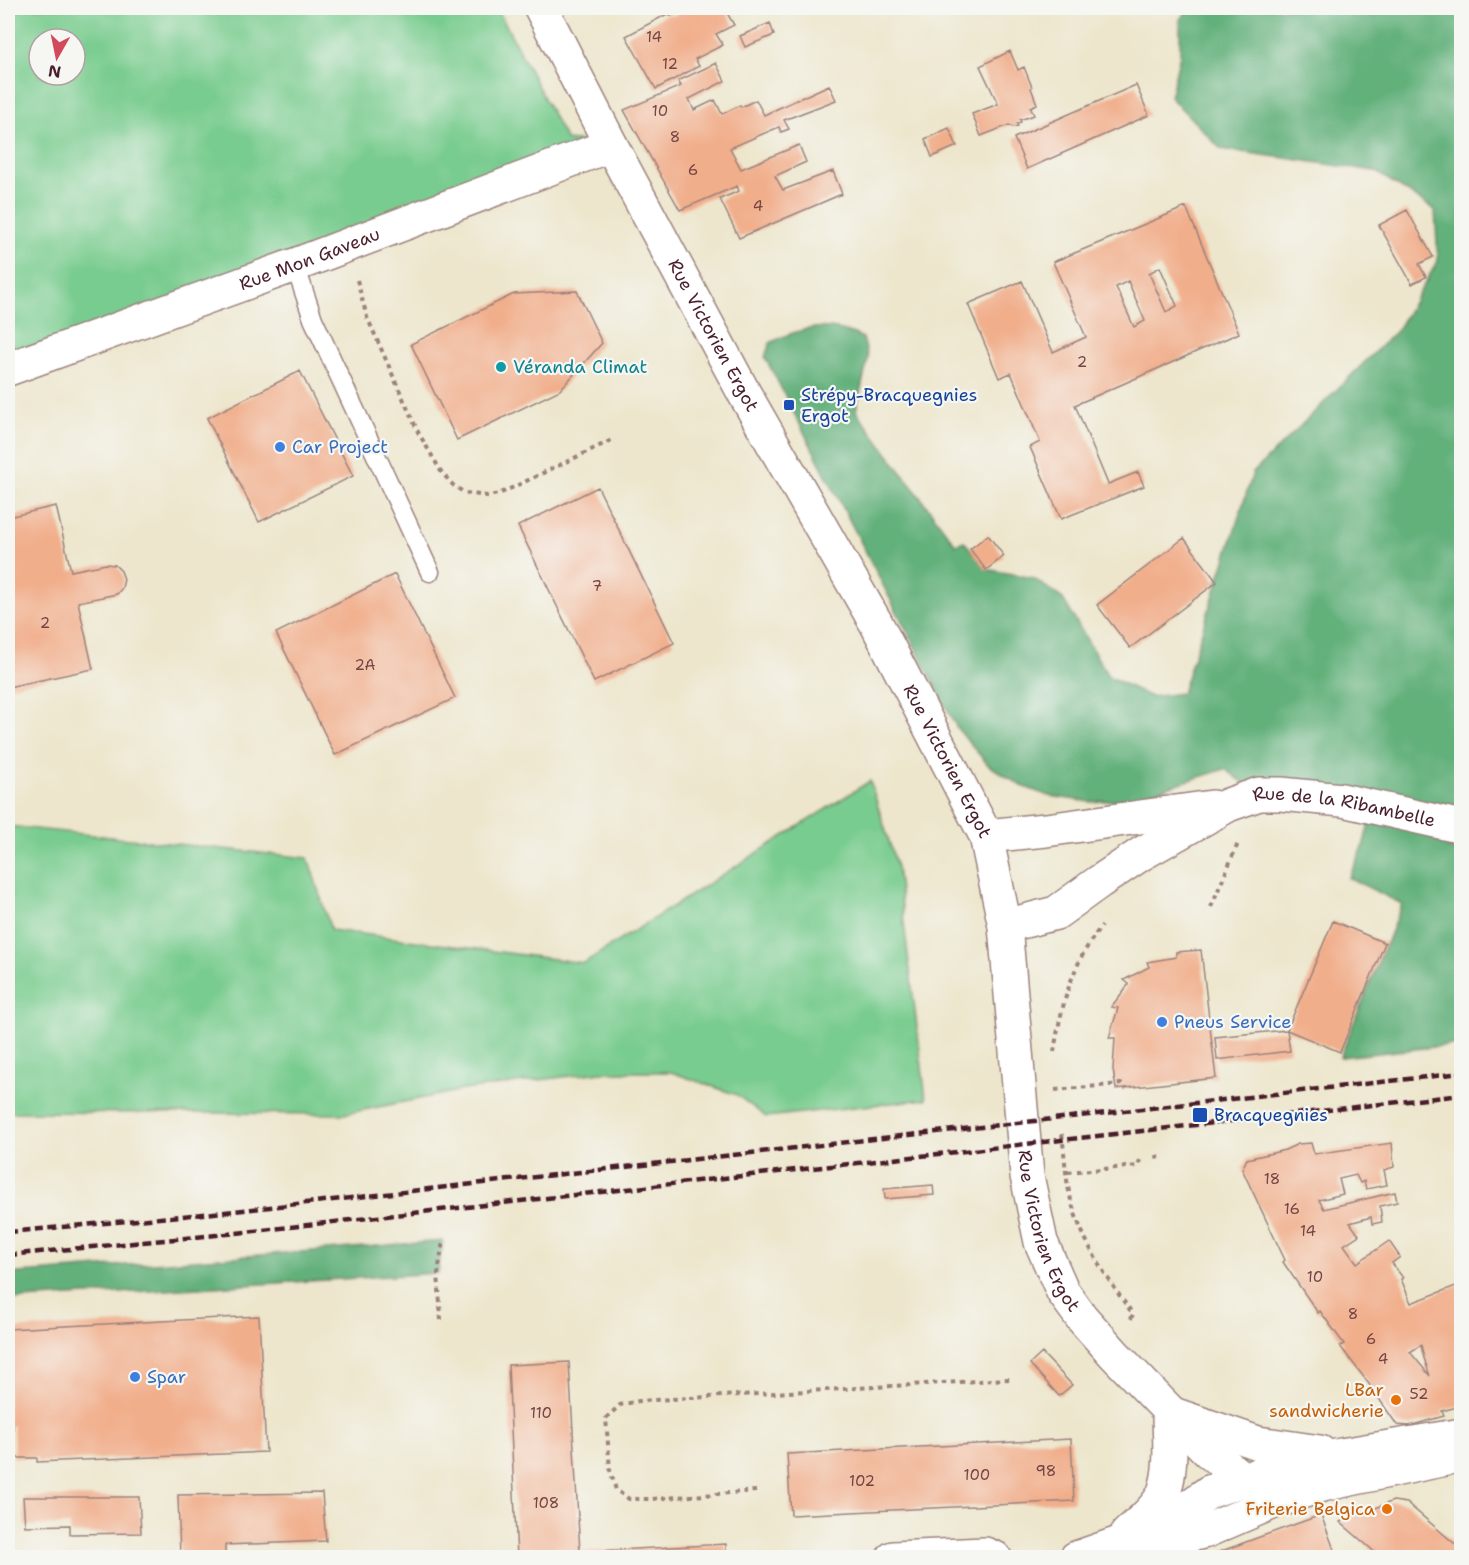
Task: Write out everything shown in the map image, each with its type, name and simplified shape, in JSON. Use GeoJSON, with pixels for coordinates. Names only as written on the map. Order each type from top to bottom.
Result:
{"type":"FeatureCollection","features":[{"type":"Feature","properties":{"kind":"street","name":"Rue Victorien Ergot"},"geometry":{"type":"LineString","coordinates":[[541,8],[611,145],[744,393],[876,622],[986,836],[1005,926],[1027,1176],[1041,1242],[1063,1292],[1082,1318],[1115,1355],[1215,1457],[1243,1479],[1287,1498]]}},
{"type":"Feature","properties":{"kind":"street","name":"Rue Mon Gaveau"},"geometry":{"type":"LineString","coordinates":[[8,369],[295,266],[611,145]]}},
{"type":"Feature","properties":{"kind":"street","name":"Rue de la Ribambelle"},"geometry":{"type":"LineString","coordinates":[[1228,805],[1259,794],[1281,794],[1342,800],[1461,827]]}},
{"type":"Feature","properties":{"kind":"street"},"geometry":{"type":"LineString","coordinates":[[986,836],[1046,831],[1228,805]]}},
{"type":"Feature","properties":{"kind":"street"},"geometry":{"type":"LineString","coordinates":[[1005,926],[1056,914],[1141,854],[1228,805]]}},
{"type":"Feature","properties":{"kind":"street"},"geometry":{"type":"LineString","coordinates":[[1119,1543],[1154,1506],[1163,1493],[1169,1466],[1169,1412],[1258,1443],[1341,1455],[1453,1453]]}},
{"type":"Feature","properties":{"kind":"street"},"geometry":{"type":"LineString","coordinates":[[1164,1542],[1209,1492],[1215,1457],[1201,1424]]}},
{"type":"Feature","properties":{"kind":"street"},"geometry":{"type":"LineString","coordinates":[[1119,1543],[1164,1542],[1206,1531],[1322,1485],[1453,1453]]}},
{"type":"Feature","properties":{"kind":"street"},"geometry":{"type":"LineString","coordinates":[[1076,1557],[1119,1543],[1168,1522],[1209,1492],[1271,1470],[1341,1455]]}},
{"type":"Feature","properties":{"kind":"street"},"geometry":{"type":"LineString","coordinates":[[893,1557],[986,1554],[995,1557]]}},
{"type":"Feature","properties":{"kind":"lane"},"geometry":{"type":"LineString","coordinates":[[295,266],[313,319],[430,572]]}},
{"type":"Feature","properties":{"kind":"path"},"geometry":{"type":"LineString","coordinates":[[347,245],[367,317],[413,421],[442,473],[454,486],[465,493],[487,496],[500,494],[615,439]]}},
{"type":"Feature","properties":{"kind":"path"},"geometry":{"type":"LineString","coordinates":[[1211,907],[1259,794]]}},
{"type":"Feature","properties":{"kind":"path"},"geometry":{"type":"LineString","coordinates":[[1053,1059],[1065,998],[1076,966],[1103,925]]}},
{"type":"Feature","properties":{"kind":"path"},"geometry":{"type":"LineString","coordinates":[[1054,1080],[1056,1102]]}},
{"type":"Feature","properties":{"kind":"path"},"geometry":{"type":"LineString","coordinates":[[1054,1090],[1121,1084],[1126,1089]]}},
{"type":"Feature","properties":{"kind":"path"},"geometry":{"type":"LineString","coordinates":[[1060,1125],[1068,1172],[1067,1179],[1075,1210],[1089,1247],[1107,1278],[1133,1314],[1115,1355]]}},
{"type":"Feature","properties":{"kind":"path"},"geometry":{"type":"LineString","coordinates":[[1157,1155],[1158,1161]]}},
{"type":"Feature","properties":{"kind":"path"},"geometry":{"type":"LineString","coordinates":[[1068,1172],[1138,1166],[1140,1156]]}},
{"type":"Feature","properties":{"kind":"path"},"geometry":{"type":"LineString","coordinates":[[441,1320],[438,1274],[443,1241]]}},
{"type":"Feature","properties":{"kind":"path"},"geometry":{"type":"LineString","coordinates":[[756,1491],[652,1499],[629,1498],[616,1490],[610,1470],[606,1418],[620,1405],[639,1401],[1010,1379]]}},
{"type":"Feature","properties":{"kind":"green space"},"geometry":{"type":"Polygon","coordinates":[[[8,8],[497,8],[566,140],[611,145],[8,369],[8,8]]]}},
{"type":"Feature","properties":{"kind":"green space"},"geometry":{"type":"Polygon","coordinates":[[[1190,8],[1461,8],[1461,1044],[1340,1057],[1402,904],[1349,878],[1363,847],[1373,807],[1259,794],[1225,769],[1129,799],[1091,802],[1049,796],[1022,786],[988,765],[957,728],[765,357],[770,343],[805,329],[839,329],[863,338],[868,358],[856,411],[956,545],[964,541],[986,569],[1033,578],[1063,599],[1108,676],[1151,697],[1182,693],[1253,473],[1397,330],[1438,261],[1435,210],[1375,171],[1221,149],[1170,97],[1180,55],[1180,19],[1190,8]]]}},
{"type":"Feature","properties":{"kind":"green space"},"geometry":{"type":"Polygon","coordinates":[[[870,781],[897,867],[926,1099],[766,1117],[737,1095],[671,1072],[601,1072],[463,1090],[344,1114],[8,1112],[8,826],[308,858],[331,930],[584,963],[870,781]]]}},
{"type":"Feature","properties":{"kind":"green space"},"geometry":{"type":"Polygon","coordinates":[[[443,1241],[438,1273],[8,1300],[8,1274],[443,1241]]]}},
{"type":"Feature","properties":{"kind":"building"},"geometry":{"type":"Polygon","coordinates":[[[690,8],[738,8],[727,13],[734,25],[716,34],[723,45],[695,59],[699,66],[656,89],[626,36],[669,13],[671,16],[690,8]]]}},
{"type":"Feature","properties":{"kind":"building"},"geometry":{"type":"Polygon","coordinates":[[[770,23],[774,35],[745,47],[740,36],[770,23]]]}},
{"type":"Feature","properties":{"kind":"building"},"geometry":{"type":"Polygon","coordinates":[[[1010,51],[1018,70],[1024,67],[1032,87],[1037,104],[1030,107],[1034,115],[1020,120],[1018,126],[1009,125],[981,136],[972,114],[998,104],[980,66],[1010,51]]]}},
{"type":"Feature","properties":{"kind":"building"},"geometry":{"type":"Polygon","coordinates":[[[716,63],[725,81],[689,99],[694,110],[715,100],[722,114],[756,100],[764,115],[829,85],[836,100],[784,120],[789,129],[781,132],[779,127],[730,148],[741,169],[799,145],[806,162],[775,176],[783,190],[833,171],[842,194],[739,238],[720,199],[739,191],[737,186],[680,210],[624,110],[681,86],[678,81],[716,63]]]}},
{"type":"Feature","properties":{"kind":"building"},"geometry":{"type":"Polygon","coordinates":[[[1136,85],[1149,115],[1027,169],[1014,138],[1136,85]]]}},
{"type":"Feature","properties":{"kind":"building"},"geometry":{"type":"Polygon","coordinates":[[[949,128],[957,146],[932,157],[925,139],[949,128]]]}},
{"type":"Feature","properties":{"kind":"building"},"geometry":{"type":"Polygon","coordinates":[[[1186,207],[1239,333],[1075,405],[1108,484],[1138,472],[1144,486],[1061,519],[1030,447],[1040,442],[1011,373],[999,378],[968,304],[1022,281],[1053,352],[1086,337],[1053,262],[1186,207]],[[1160,267],[1149,273],[1166,312],[1177,306],[1160,267]],[[1128,281],[1116,287],[1134,327],[1145,321],[1128,281]]]}},
{"type":"Feature","properties":{"kind":"building"},"geometry":{"type":"Polygon","coordinates":[[[1407,210],[1433,257],[1419,264],[1426,277],[1412,284],[1379,225],[1407,210]]]}},
{"type":"Feature","properties":{"kind":"building","name":"Véranda Climat"},"geometry":{"type":"Polygon","coordinates":[[[577,291],[602,343],[560,390],[457,440],[411,344],[514,294],[577,291]]]}},
{"type":"Feature","properties":{"kind":"building","name":"Car Project"},"geometry":{"type":"Polygon","coordinates":[[[300,371],[353,476],[259,522],[207,418],[300,371]]]}},
{"type":"Feature","properties":{"kind":"building"},"geometry":{"type":"Polygon","coordinates":[[[598,487],[674,643],[594,682],[518,526],[598,487]]]}},
{"type":"Feature","properties":{"kind":"building"},"geometry":{"type":"Polygon","coordinates":[[[56,506],[71,571],[106,564],[115,565],[121,571],[124,579],[122,588],[117,594],[78,602],[93,669],[8,687],[8,517],[56,506]]]}},
{"type":"Feature","properties":{"kind":"building"},"geometry":{"type":"Polygon","coordinates":[[[988,535],[1004,556],[986,570],[970,549],[988,535]]]}},
{"type":"Feature","properties":{"kind":"building"},"geometry":{"type":"Polygon","coordinates":[[[1184,538],[1217,582],[1130,648],[1097,605],[1184,538]]]}},
{"type":"Feature","properties":{"kind":"building"},"geometry":{"type":"Polygon","coordinates":[[[395,574],[455,698],[335,755],[276,633],[395,574]]]}},
{"type":"Feature","properties":{"kind":"building"},"geometry":{"type":"Polygon","coordinates":[[[1333,921],[1385,943],[1340,1052],[1287,1030],[1333,921]]]}},
{"type":"Feature","properties":{"kind":"building","name":"Pneus Service"},"geometry":{"type":"Polygon","coordinates":[[[1201,950],[1216,1078],[1116,1089],[1113,1069],[1115,1038],[1109,1038],[1118,1008],[1111,1007],[1129,984],[1124,980],[1149,967],[1147,962],[1176,957],[1176,952],[1201,950]]]}},
{"type":"Feature","properties":{"kind":"building"},"geometry":{"type":"Polygon","coordinates":[[[1287,1030],[1290,1051],[1217,1060],[1215,1037],[1287,1030]]]}},
{"type":"Feature","properties":{"kind":"building"},"geometry":{"type":"Polygon","coordinates":[[[1311,1143],[1314,1154],[1392,1143],[1394,1167],[1384,1170],[1387,1185],[1366,1189],[1364,1181],[1360,1183],[1356,1175],[1339,1179],[1343,1194],[1319,1200],[1324,1209],[1395,1192],[1397,1202],[1380,1206],[1382,1222],[1372,1224],[1371,1217],[1350,1223],[1359,1235],[1344,1245],[1357,1263],[1389,1241],[1400,1257],[1392,1263],[1403,1278],[1401,1279],[1411,1303],[1461,1284],[1461,1406],[1442,1411],[1444,1416],[1409,1426],[1397,1425],[1340,1346],[1344,1344],[1320,1311],[1318,1313],[1283,1262],[1285,1260],[1242,1169],[1247,1159],[1285,1150],[1298,1144],[1311,1143]],[[1421,1345],[1410,1352],[1430,1376],[1421,1345]]]}},
{"type":"Feature","properties":{"kind":"building"},"geometry":{"type":"Polygon","coordinates":[[[933,1185],[934,1195],[885,1199],[884,1189],[933,1185]]]}},
{"type":"Feature","properties":{"kind":"building","name":"Spar"},"geometry":{"type":"Polygon","coordinates":[[[259,1316],[266,1452],[37,1462],[37,1458],[14,1458],[13,1426],[8,1426],[8,1329],[259,1316]]]}},
{"type":"Feature","properties":{"kind":"building"},"geometry":{"type":"Polygon","coordinates":[[[1042,1353],[1072,1385],[1059,1396],[1030,1364],[1042,1353]]]}},
{"type":"Feature","properties":{"kind":"building"},"geometry":{"type":"Polygon","coordinates":[[[569,1362],[580,1552],[726,1544],[726,1557],[517,1557],[508,1365],[569,1362]]]}},
{"type":"Feature","properties":{"kind":"building"},"geometry":{"type":"Polygon","coordinates":[[[1071,1439],[1074,1501],[791,1515],[787,1454],[1071,1439]]]}},
{"type":"Feature","properties":{"kind":"building"},"geometry":{"type":"Polygon","coordinates":[[[322,1493],[326,1541],[225,1545],[225,1557],[180,1557],[178,1495],[322,1493]]]}},
{"type":"Feature","properties":{"kind":"building"},"geometry":{"type":"Polygon","coordinates":[[[23,1497],[139,1497],[141,1533],[70,1534],[70,1525],[25,1526],[23,1497]]]}},
{"type":"Feature","properties":{"kind":"building"},"geometry":{"type":"Polygon","coordinates":[[[1393,1501],[1407,1503],[1461,1549],[1461,1557],[1374,1557],[1377,1554],[1340,1522],[1393,1501]]]}},
{"type":"Feature","properties":{"kind":"building"},"geometry":{"type":"Polygon","coordinates":[[[1321,1515],[1337,1557],[1206,1557],[1254,1539],[1321,1515]]]}},
{"type":"Feature","properties":{"kind":"railway"},"geometry":{"type":"LineString","coordinates":[[8,1232],[225,1212],[1462,1073]]}},
{"type":"Feature","properties":{"kind":"railway"},"geometry":{"type":"LineString","coordinates":[[8,1255],[227,1234],[1462,1095]]}},
{"type":"Feature","properties":{"kind":"place","name":"Véranda Climat"},"geometry":{"type":"Point","coordinates":[501,367]}},
{"type":"Feature","properties":{"kind":"place","name":"Strépy-Bracquegnies Ergot"},"geometry":{"type":"Point","coordinates":[789,405]}},
{"type":"Feature","properties":{"kind":"place","name":"Car Project"},"geometry":{"type":"Point","coordinates":[280,447]}},
{"type":"Feature","properties":{"kind":"place","name":"Pneus Service"},"geometry":{"type":"Point","coordinates":[1162,1022]}},
{"type":"Feature","properties":{"kind":"place","name":"Bracquegnies"},"geometry":{"type":"Point","coordinates":[1200,1115]}},
{"type":"Feature","properties":{"kind":"place","name":"Spar"},"geometry":{"type":"Point","coordinates":[135,1377]}},
{"type":"Feature","properties":{"kind":"place","name":"LBar sandwicherie"},"geometry":{"type":"Point","coordinates":[1396,1400]}},
{"type":"Feature","properties":{"kind":"place","name":"Friterie Belgica"},"geometry":{"type":"Point","coordinates":[1387,1509]}}]}
